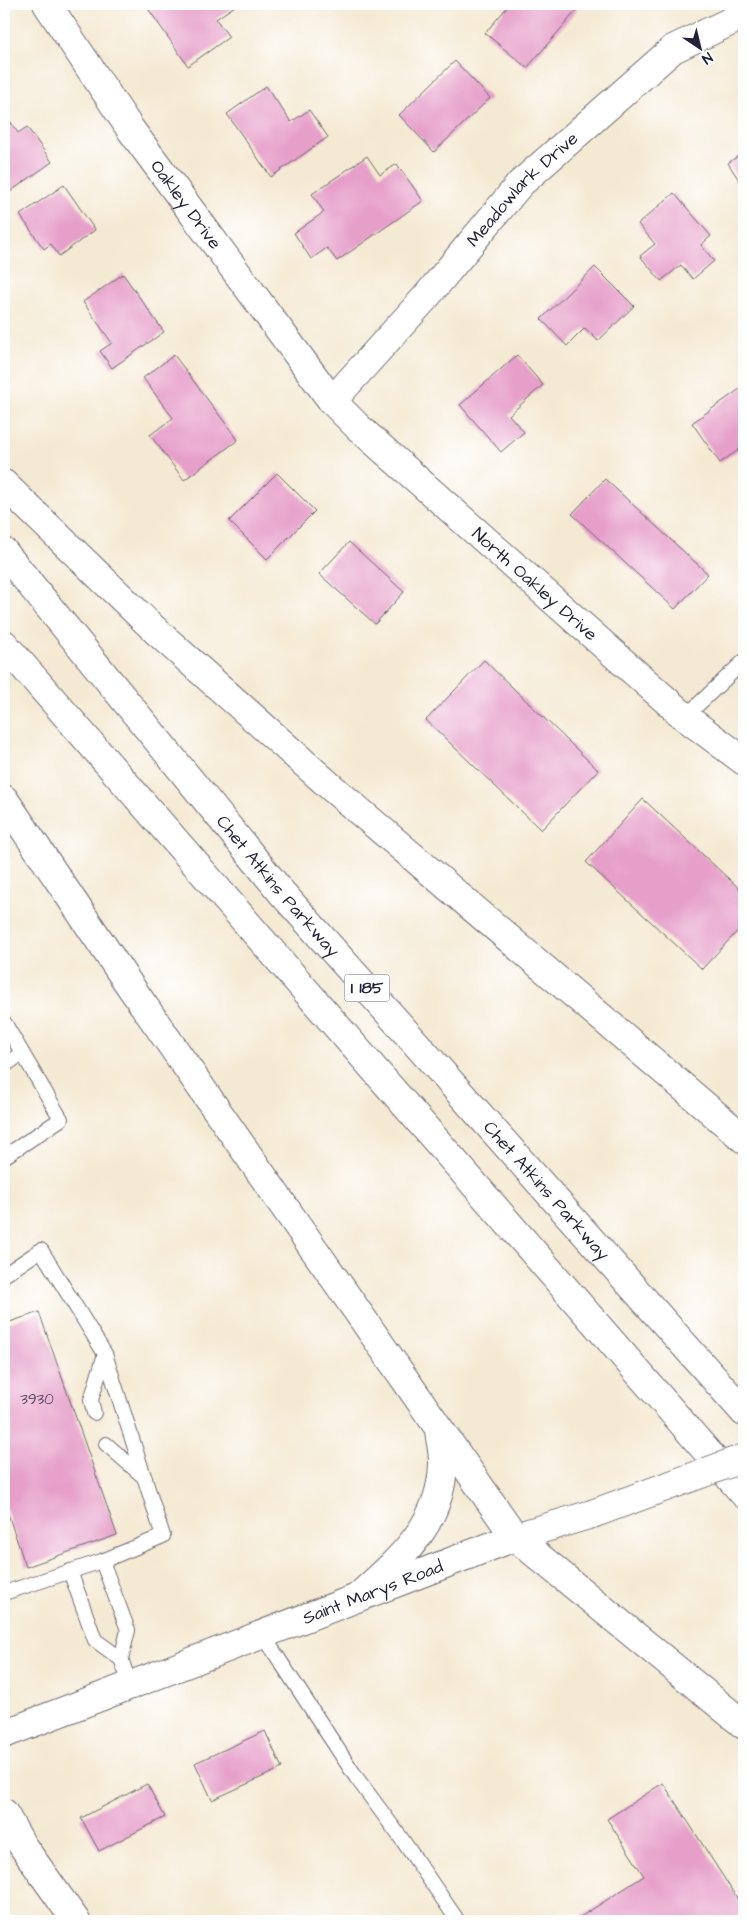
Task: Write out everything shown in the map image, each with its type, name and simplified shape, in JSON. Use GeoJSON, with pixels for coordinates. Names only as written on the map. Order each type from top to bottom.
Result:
{"type":"FeatureCollection","features":[{"type":"Feature","properties":{"kind":"main road","name":"Oakley Drive"},"geometry":{"type":"LineString","coordinates":[[47,4],[131,130],[332,400]]}},
{"type":"Feature","properties":{"kind":"main road","name":"Meadowlark Drive"},"geometry":{"type":"LineString","coordinates":[[332,400],[426,297],[520,184],[673,49],[744,15]]}},
{"type":"Feature","properties":{"kind":"main road","name":"North Oakley Drive"},"geometry":{"type":"LineString","coordinates":[[332,400],[366,434],[685,717],[744,761]]}},
{"type":"Feature","properties":{"kind":"main road"},"geometry":{"type":"LineString","coordinates":[[4,484],[156,630],[331,788],[744,1139]]}},
{"type":"Feature","properties":{"kind":"main road","name":"Chet Atkins Parkway"},"geometry":{"type":"LineString","coordinates":[[4,552],[282,893],[744,1412]]}},
{"type":"Feature","properties":{"kind":"main road","name":"I 185"},"geometry":{"type":"LineString","coordinates":[[4,644],[744,1494]]}},
{"type":"Feature","properties":{"kind":"main road"},"geometry":{"type":"LineString","coordinates":[[4,799],[128,983],[515,1537],[744,1725]]}},
{"type":"Feature","properties":{"kind":"main road"},"geometry":{"type":"LineString","coordinates":[[358,1597],[405,1553],[426,1526],[438,1495],[443,1461],[439,1428]]}},
{"type":"Feature","properties":{"kind":"main road","name":"Saint Marys Road"},"geometry":{"type":"LineString","coordinates":[[4,1734],[515,1537],[592,1514],[744,1458]]}},
{"type":"Feature","properties":{"kind":"main road"},"geometry":{"type":"LineString","coordinates":[[4,1814],[22,1845],[76,1921]]}},
{"type":"Feature","properties":{"kind":"lane"},"geometry":{"type":"LineString","coordinates":[[685,717],[744,661]]}},
{"type":"Feature","properties":{"kind":"lane"},"geometry":{"type":"LineString","coordinates":[[4,1022],[61,1119],[4,1157]]}},
{"type":"Feature","properties":{"kind":"lane"},"geometry":{"type":"LineString","coordinates":[[4,1066],[22,1053]]}},
{"type":"Feature","properties":{"kind":"lane"},"geometry":{"type":"LineString","coordinates":[[4,1275],[41,1250],[105,1354],[163,1536],[102,1561],[4,1593]]}},
{"type":"Feature","properties":{"kind":"lane"},"geometry":{"type":"LineString","coordinates":[[94,1413],[91,1400],[105,1354]]}},
{"type":"Feature","properties":{"kind":"lane"},"geometry":{"type":"LineString","coordinates":[[106,1444],[145,1478]]}},
{"type":"Feature","properties":{"kind":"lane"},"geometry":{"type":"LineString","coordinates":[[102,1561],[128,1630],[121,1659],[130,1684]]}},
{"type":"Feature","properties":{"kind":"lane"},"geometry":{"type":"LineString","coordinates":[[70,1571],[95,1640],[121,1659]]}},
{"type":"Feature","properties":{"kind":"lane"},"geometry":{"type":"LineString","coordinates":[[263,1635],[356,1777],[402,1838],[458,1921]]}},
{"type":"Feature","properties":{"kind":"building"},"geometry":{"type":"Polygon","coordinates":[[[157,4],[238,4],[216,19],[229,37],[188,66],[149,10],[157,4]]]}},
{"type":"Feature","properties":{"kind":"building"},"geometry":{"type":"Polygon","coordinates":[[[510,4],[570,4],[577,10],[527,68],[485,33],[510,4]]]}},
{"type":"Feature","properties":{"kind":"building"},"geometry":{"type":"Polygon","coordinates":[[[455,61],[490,98],[434,152],[399,115],[455,61]]]}},
{"type":"Feature","properties":{"kind":"building"},"geometry":{"type":"Polygon","coordinates":[[[266,86],[291,122],[309,110],[328,137],[271,177],[227,114],[266,86]]]}},
{"type":"Feature","properties":{"kind":"building"},"geometry":{"type":"Polygon","coordinates":[[[4,112],[18,133],[27,127],[52,162],[4,196],[4,112]]]}},
{"type":"Feature","properties":{"kind":"building"},"geometry":{"type":"Polygon","coordinates":[[[744,152],[744,188],[728,163],[744,152]]]}},
{"type":"Feature","properties":{"kind":"building"},"geometry":{"type":"Polygon","coordinates":[[[367,156],[380,175],[397,164],[423,201],[337,261],[327,248],[311,259],[294,233],[324,212],[312,194],[367,156]]]}},
{"type":"Feature","properties":{"kind":"building"},"geometry":{"type":"Polygon","coordinates":[[[64,185],[95,230],[59,256],[51,244],[44,249],[20,215],[64,185]]]}},
{"type":"Feature","properties":{"kind":"building"},"geometry":{"type":"Polygon","coordinates":[[[674,193],[711,236],[701,245],[714,261],[693,279],[681,265],[661,281],[640,256],[655,244],[638,224],[674,193]]]}},
{"type":"Feature","properties":{"kind":"building"},"geometry":{"type":"Polygon","coordinates":[[[595,267],[634,306],[598,341],[585,328],[567,346],[541,319],[595,267]]]}},
{"type":"Feature","properties":{"kind":"building"},"geometry":{"type":"Polygon","coordinates":[[[123,274],[164,332],[112,368],[100,351],[112,343],[83,302],[123,274]]]}},
{"type":"Feature","properties":{"kind":"building"},"geometry":{"type":"Polygon","coordinates":[[[174,355],[238,440],[184,480],[150,435],[173,418],[143,378],[174,355]]]}},
{"type":"Feature","properties":{"kind":"building"},"geometry":{"type":"Polygon","coordinates":[[[517,355],[543,385],[509,415],[524,432],[501,452],[460,405],[517,355]]]}},
{"type":"Feature","properties":{"kind":"building"},"geometry":{"type":"Polygon","coordinates":[[[744,386],[744,446],[720,463],[692,423],[744,386]]]}},
{"type":"Feature","properties":{"kind":"building"},"geometry":{"type":"Polygon","coordinates":[[[277,473],[315,511],[267,559],[229,521],[277,473]]]}},
{"type":"Feature","properties":{"kind":"building"},"geometry":{"type":"Polygon","coordinates":[[[605,479],[708,574],[675,609],[572,514],[605,479]]]}},
{"type":"Feature","properties":{"kind":"building"},"geometry":{"type":"Polygon","coordinates":[[[349,542],[404,592],[375,624],[319,574],[349,542]]]}},
{"type":"Feature","properties":{"kind":"building"},"geometry":{"type":"Polygon","coordinates":[[[484,660],[598,770],[541,830],[426,720],[484,660]]]}},
{"type":"Feature","properties":{"kind":"building"},"geometry":{"type":"Polygon","coordinates":[[[643,799],[744,893],[744,924],[702,969],[586,862],[643,799]]]}},
{"type":"Feature","properties":{"kind":"building"},"geometry":{"type":"Polygon","coordinates":[[[4,1043],[9,1050],[4,1054],[4,1043]]]}},
{"type":"Feature","properties":{"kind":"building"},"geometry":{"type":"Polygon","coordinates":[[[39,1312],[117,1535],[26,1567],[4,1502],[4,1324],[39,1312]]]}},
{"type":"Feature","properties":{"kind":"building"},"geometry":{"type":"Polygon","coordinates":[[[265,1731],[282,1768],[212,1800],[195,1763],[265,1731]]]}},
{"type":"Feature","properties":{"kind":"building"},"geometry":{"type":"Polygon","coordinates":[[[663,1783],[744,1909],[744,1921],[574,1921],[644,1876],[607,1819],[663,1783]]]}},
{"type":"Feature","properties":{"kind":"building"},"geometry":{"type":"Polygon","coordinates":[[[147,1784],[165,1817],[99,1851],[81,1818],[147,1784]]]}}]}
